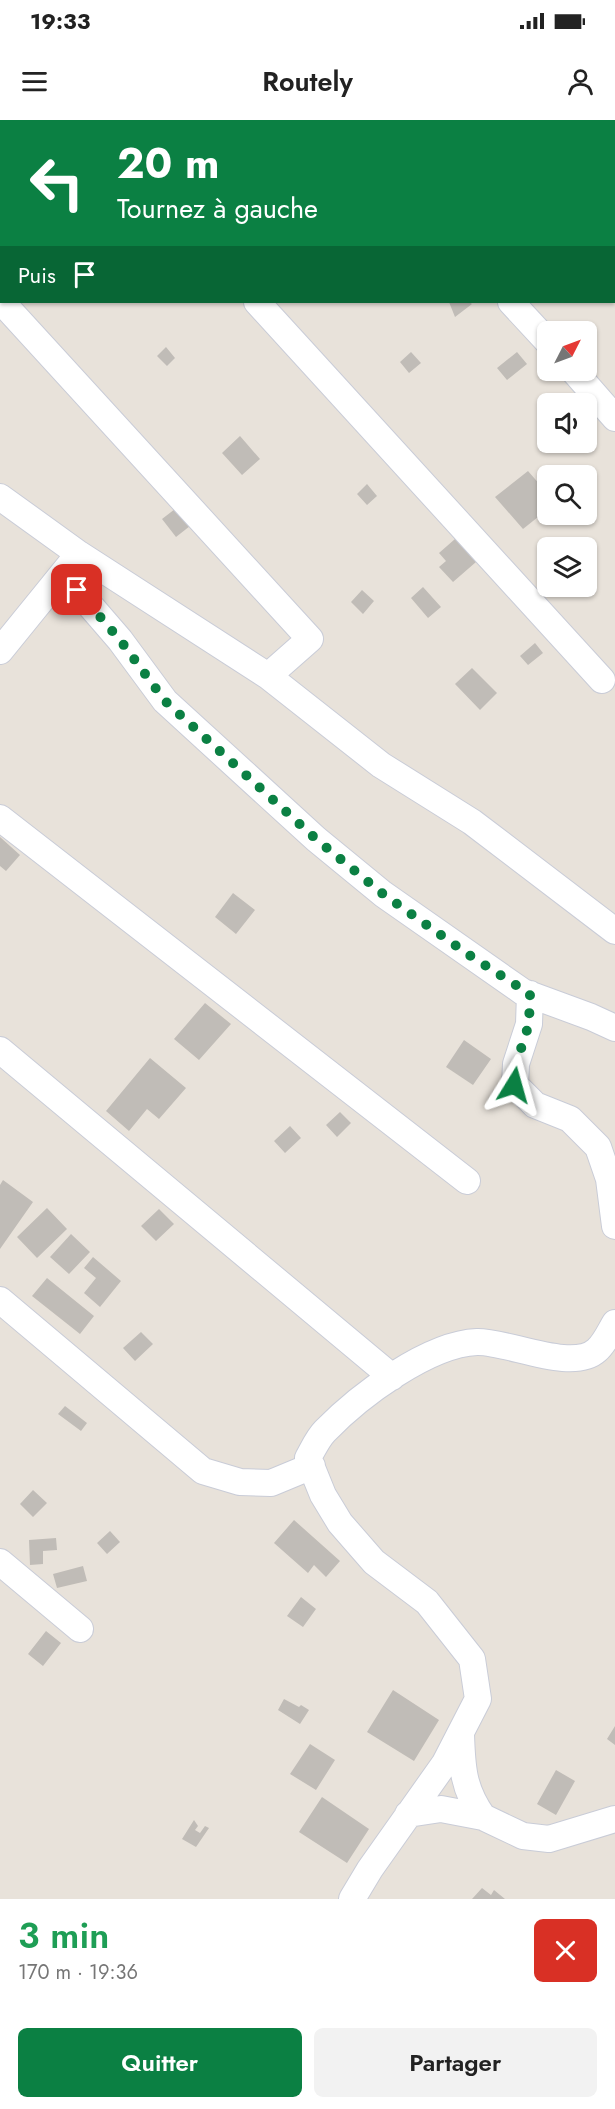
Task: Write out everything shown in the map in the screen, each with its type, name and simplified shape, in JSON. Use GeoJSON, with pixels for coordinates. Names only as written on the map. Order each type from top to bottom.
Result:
{"type":"FeatureCollection","features":[{"type":"Feature","properties":{"kind":"street"},"geometry":{"type":"LineString","coordinates":[[3,303],[310,639],[268,676]]}},
{"type":"Feature","properties":{"kind":"street"},"geometry":{"type":"LineString","coordinates":[[258,303],[602,680]]}},
{"type":"Feature","properties":{"kind":"street"},"geometry":{"type":"LineString","coordinates":[[512,303],[537,330]]}},
{"type":"Feature","properties":{"kind":"street"},"geometry":{"type":"LineString","coordinates":[[583,381],[615,418]]}},
{"type":"Feature","properties":{"kind":"street"},"geometry":{"type":"LineString","coordinates":[[0,497],[71,564],[268,676],[381,765],[472,822],[615,931]]}},
{"type":"Feature","properties":{"kind":"street"},"geometry":{"type":"LineString","coordinates":[[0,651],[71,564]]}},
{"type":"Feature","properties":{"kind":"street"},"geometry":{"type":"LineString","coordinates":[[71,564],[120,640],[165,701],[316,839],[383,894],[480,963],[530,994],[615,1028]]}},
{"type":"Feature","properties":{"kind":"street"},"geometry":{"type":"LineString","coordinates":[[0,818],[467,1181]]}},
{"type":"Feature","properties":{"kind":"street"},"geometry":{"type":"LineString","coordinates":[[530,994],[529,1024],[516,1064],[514,1085],[535,1105],[570,1119],[598,1147],[609,1179],[615,1226]]}},
{"type":"Feature","properties":{"kind":"street"},"geometry":{"type":"LineString","coordinates":[[0,1050],[392,1377]]}},
{"type":"Feature","properties":{"kind":"street"},"geometry":{"type":"LineString","coordinates":[[0,1300],[203,1472],[240,1482],[271,1483],[312,1466]]}},
{"type":"Feature","properties":{"kind":"street"},"geometry":{"type":"LineString","coordinates":[[352,1899],[369,1869],[445,1763],[478,1700],[472,1659],[427,1602],[374,1562],[340,1523],[323,1495],[308,1458],[323,1432],[362,1399],[392,1377],[446,1348],[478,1342],[574,1359],[597,1350],[615,1323]]}},
{"type":"Feature","properties":{"kind":"street"},"geometry":{"type":"LineString","coordinates":[[0,1562],[80,1629]]}},
{"type":"Feature","properties":{"kind":"street"},"geometry":{"type":"LineString","coordinates":[[460,1733],[465,1785],[473,1803],[483,1817]]}},
{"type":"Feature","properties":{"kind":"street"},"geometry":{"type":"LineString","coordinates":[[408,1814],[441,1809],[483,1817],[523,1836],[549,1839],[615,1819]]}},
{"type":"Feature","properties":{"kind":"building"},"geometry":{"type":"Polygon","coordinates":[[[449,303],[472,304],[455,317],[449,303]]]}},
{"type":"Feature","properties":{"kind":"building"},"geometry":{"type":"Polygon","coordinates":[[[166,347],[175,358],[167,366],[157,356],[166,347]]]}},
{"type":"Feature","properties":{"kind":"building"},"geometry":{"type":"Polygon","coordinates":[[[411,352],[421,363],[409,373],[400,362],[411,352]]]}},
{"type":"Feature","properties":{"kind":"building"},"geometry":{"type":"Polygon","coordinates":[[[517,352],[527,364],[507,380],[497,368],[517,352]]]}},
{"type":"Feature","properties":{"kind":"building"},"geometry":{"type":"Polygon","coordinates":[[[240,436],[260,459],[242,475],[222,453],[240,436]]]}},
{"type":"Feature","properties":{"kind":"building"},"geometry":{"type":"Polygon","coordinates":[[[528,471],[537,481],[537,518],[523,529],[495,497],[528,471]]]}},
{"type":"Feature","properties":{"kind":"building"},"geometry":{"type":"Polygon","coordinates":[[[367,484],[377,496],[367,505],[357,494],[367,484]]]}},
{"type":"Feature","properties":{"kind":"building"},"geometry":{"type":"Polygon","coordinates":[[[175,509],[190,526],[176,537],[162,519],[175,509]]]}},
{"type":"Feature","properties":{"kind":"building"},"geometry":{"type":"Polygon","coordinates":[[[455,539],[476,562],[453,582],[439,567],[446,561],[439,553],[455,539]]]}},
{"type":"Feature","properties":{"kind":"building"},"geometry":{"type":"Polygon","coordinates":[[[423,587],[441,607],[428,618],[411,598],[423,587]]]}},
{"type":"Feature","properties":{"kind":"building"},"geometry":{"type":"Polygon","coordinates":[[[362,590],[374,601],[363,614],[351,602],[362,590]]]}},
{"type":"Feature","properties":{"kind":"building"},"geometry":{"type":"Polygon","coordinates":[[[535,643],[543,653],[528,665],[520,656],[535,643]]]}},
{"type":"Feature","properties":{"kind":"building"},"geometry":{"type":"Polygon","coordinates":[[[472,668],[497,693],[480,710],[455,684],[472,668]]]}},
{"type":"Feature","properties":{"kind":"building"},"geometry":{"type":"Polygon","coordinates":[[[0,837],[20,855],[6,871],[0,866],[0,837]]]}},
{"type":"Feature","properties":{"kind":"building"},"geometry":{"type":"Polygon","coordinates":[[[233,893],[255,910],[236,934],[215,917],[233,893]]]}},
{"type":"Feature","properties":{"kind":"building"},"geometry":{"type":"Polygon","coordinates":[[[205,1003],[231,1024],[199,1060],[174,1039],[205,1003]]]}},
{"type":"Feature","properties":{"kind":"building"},"geometry":{"type":"Polygon","coordinates":[[[464,1040],[491,1059],[473,1085],[446,1067],[464,1040]]]}},
{"type":"Feature","properties":{"kind":"building"},"geometry":{"type":"Polygon","coordinates":[[[150,1058],[186,1088],[159,1119],[147,1109],[129,1131],[106,1111],[150,1058]]]}},
{"type":"Feature","properties":{"kind":"building"},"geometry":{"type":"Polygon","coordinates":[[[340,1112],[351,1123],[337,1137],[326,1125],[340,1112]]]}},
{"type":"Feature","properties":{"kind":"building"},"geometry":{"type":"Polygon","coordinates":[[[290,1126],[301,1138],[285,1153],[274,1141],[290,1126]]]}},
{"type":"Feature","properties":{"kind":"building"},"geometry":{"type":"Polygon","coordinates":[[[3,1180],[33,1202],[0,1249],[0,1185],[3,1180]]]}},
{"type":"Feature","properties":{"kind":"building"},"geometry":{"type":"Polygon","coordinates":[[[47,1208],[67,1229],[37,1258],[17,1237],[47,1208]]]}},
{"type":"Feature","properties":{"kind":"building"},"geometry":{"type":"Polygon","coordinates":[[[159,1209],[174,1224],[156,1241],[141,1226],[159,1209]]]}},
{"type":"Feature","properties":{"kind":"building"},"geometry":{"type":"Polygon","coordinates":[[[71,1234],[90,1252],[69,1274],[50,1257],[71,1234]]]}},
{"type":"Feature","properties":{"kind":"building"},"geometry":{"type":"Polygon","coordinates":[[[93,1257],[121,1281],[100,1307],[84,1293],[96,1278],[84,1268],[93,1257]]]}},
{"type":"Feature","properties":{"kind":"building"},"geometry":{"type":"Polygon","coordinates":[[[47,1278],[94,1316],[80,1334],[32,1296],[47,1278]]]}},
{"type":"Feature","properties":{"kind":"building"},"geometry":{"type":"Polygon","coordinates":[[[141,1332],[153,1344],[135,1361],[123,1348],[141,1332]]]}},
{"type":"Feature","properties":{"kind":"building"},"geometry":{"type":"Polygon","coordinates":[[[65,1406],[87,1423],[81,1431],[58,1414],[65,1406]]]}},
{"type":"Feature","properties":{"kind":"building"},"geometry":{"type":"Polygon","coordinates":[[[33,1490],[47,1503],[33,1517],[20,1504],[33,1490]]]}},
{"type":"Feature","properties":{"kind":"building"},"geometry":{"type":"Polygon","coordinates":[[[294,1520],[340,1561],[326,1577],[314,1565],[308,1573],[274,1543],[294,1520]]]}},
{"type":"Feature","properties":{"kind":"building"},"geometry":{"type":"Polygon","coordinates":[[[110,1531],[120,1542],[107,1554],[97,1543],[110,1531]]]}},
{"type":"Feature","properties":{"kind":"building"},"geometry":{"type":"Polygon","coordinates":[[[56,1538],[57,1550],[43,1551],[43,1564],[30,1565],[29,1540],[56,1538]]]}},
{"type":"Feature","properties":{"kind":"building"},"geometry":{"type":"Polygon","coordinates":[[[83,1566],[87,1581],[57,1588],[53,1574],[83,1566]]]}},
{"type":"Feature","properties":{"kind":"building"},"geometry":{"type":"Polygon","coordinates":[[[301,1597],[316,1609],[303,1627],[287,1616],[301,1597]]]}},
{"type":"Feature","properties":{"kind":"building"},"geometry":{"type":"Polygon","coordinates":[[[46,1631],[61,1643],[43,1666],[28,1654],[46,1631]]]}},
{"type":"Feature","properties":{"kind":"building"},"geometry":{"type":"Polygon","coordinates":[[[393,1690],[439,1720],[414,1761],[367,1732],[393,1690]]]}},
{"type":"Feature","properties":{"kind":"building"},"geometry":{"type":"Polygon","coordinates":[[[284,1699],[309,1710],[300,1724],[278,1710],[284,1699]]]}},
{"type":"Feature","properties":{"kind":"building"},"geometry":{"type":"Polygon","coordinates":[[[615,1726],[615,1745],[607,1739],[615,1726]]]}},
{"type":"Feature","properties":{"kind":"building"},"geometry":{"type":"Polygon","coordinates":[[[310,1744],[335,1760],[316,1790],[290,1774],[310,1744]]]}},
{"type":"Feature","properties":{"kind":"building"},"geometry":{"type":"Polygon","coordinates":[[[556,1770],[575,1781],[556,1815],[537,1804],[556,1770]]]}},
{"type":"Feature","properties":{"kind":"building"},"geometry":{"type":"Polygon","coordinates":[[[322,1797],[369,1829],[347,1863],[299,1832],[322,1797]]]}},
{"type":"Feature","properties":{"kind":"building"},"geometry":{"type":"Polygon","coordinates":[[[194,1820],[198,1826],[195,1830],[200,1833],[205,1826],[209,1828],[196,1847],[182,1839],[194,1820]]]}},
{"type":"Feature","properties":{"kind":"building"},"geometry":{"type":"Polygon","coordinates":[[[482,1888],[491,1895],[494,1890],[505,1899],[472,1899],[482,1888]]]}},
{"type":"Feature","properties":{"kind":"route"},"geometry":{"type":"LineString","coordinates":[[77,590],[120,640],[165,701],[316,839],[383,894],[523,992],[530,994],[529,1024],[516,1064],[514,1085]]}}]}
